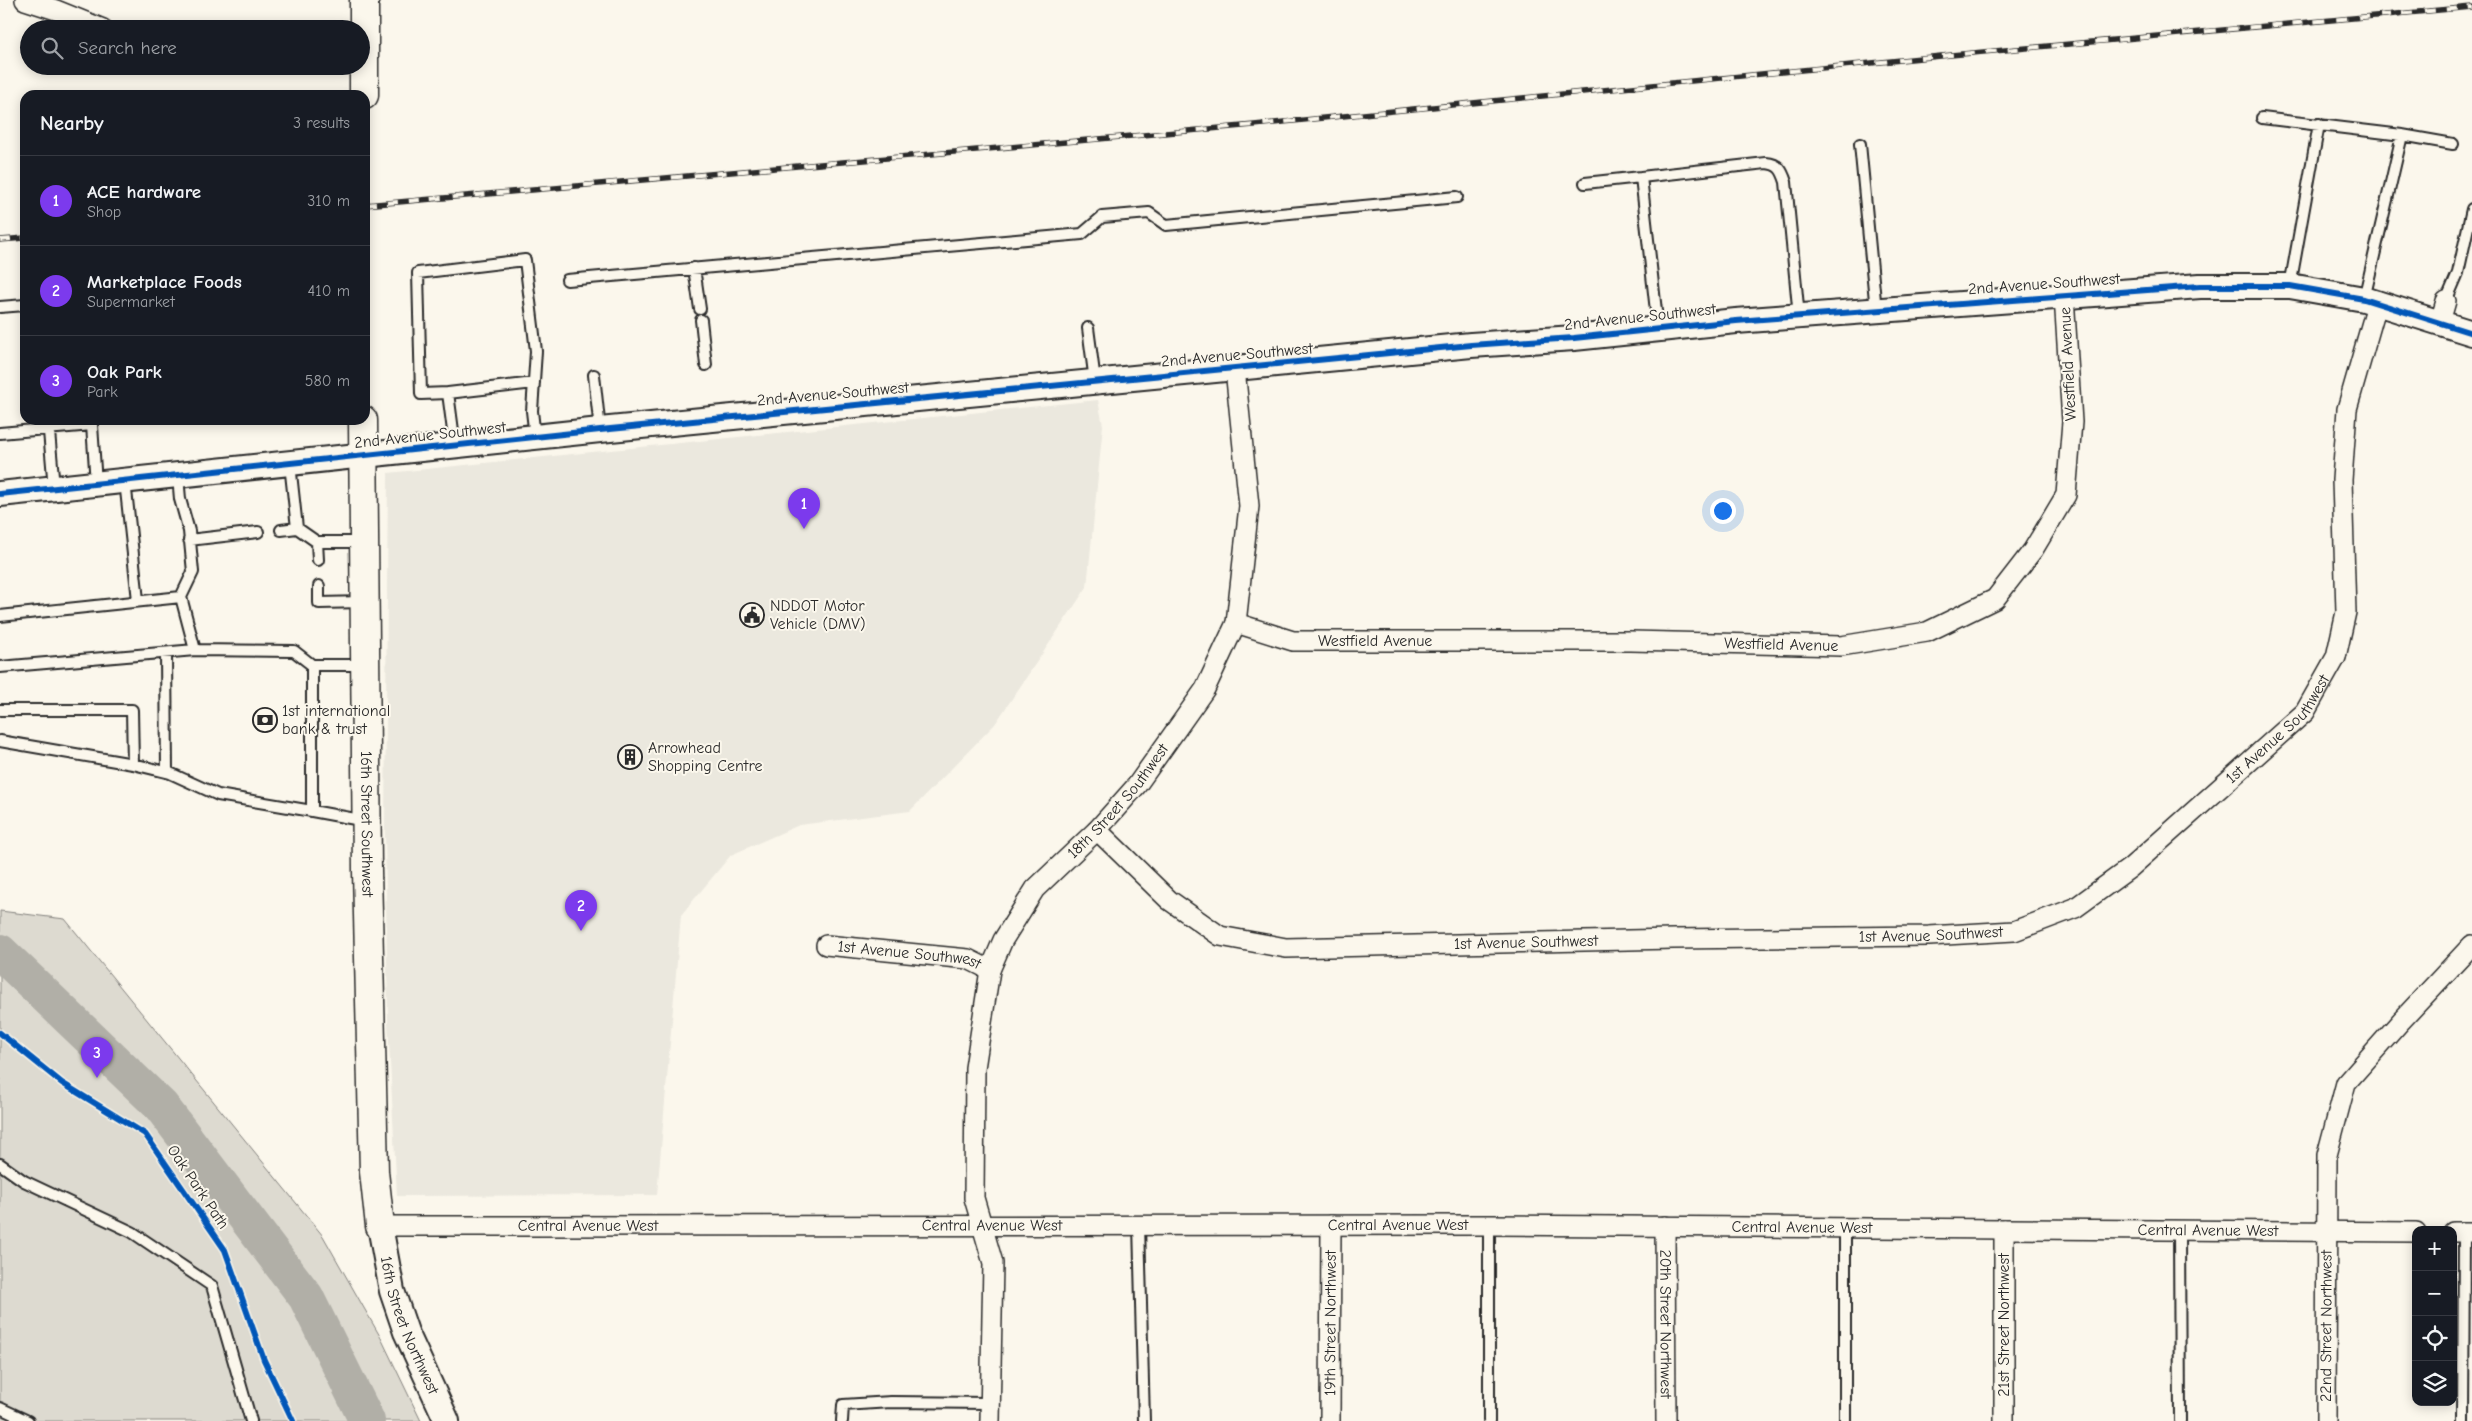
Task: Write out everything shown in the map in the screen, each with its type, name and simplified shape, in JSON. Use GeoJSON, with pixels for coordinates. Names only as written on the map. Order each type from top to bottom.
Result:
{"type":"FeatureCollection","features":[{"type":"Feature","properties":{"kind":"main road"},"geometry":{"type":"LineString","coordinates":[[363,20],[364,0]]}},
{"type":"Feature","properties":{"kind":"main road"},"geometry":{"type":"LineString","coordinates":[[364,75],[364,90]]}},
{"type":"Feature","properties":{"kind":"main road","name":"16th Street Southwest"},"geometry":{"type":"LineString","coordinates":[[363,425],[366,821],[374,1172],[380,1226]]}},
{"type":"Feature","properties":{"kind":"street"},"geometry":{"type":"LineString","coordinates":[[26,0],[81,20]]}},
{"type":"Feature","properties":{"kind":"street","name":"2nd Avenue Southwest"},"geometry":{"type":"LineString","coordinates":[[0,494],[600,430],[1095,382],[1658,329],[2200,286],[2290,286],[2443,311],[2472,333]]}},
{"type":"Feature","properties":{"kind":"street","name":"Westfield Avenue"},"geometry":{"type":"LineString","coordinates":[[1236,623],[1293,641],[1630,641],[1841,646],[1927,632],[1995,599],[2033,550],[2066,495],[2072,422],[2064,296]]}},
{"type":"Feature","properties":{"kind":"street","name":"1st Avenue Southwest"},"geometry":{"type":"LineString","coordinates":[[1097,830],[1169,900],[1220,936],[1286,948],[1653,939],[1930,936],[2014,931],[2075,908],[2130,868],[2305,712],[2336,657],[2346,612],[2342,480],[2347,409],[2372,300]]}},
{"type":"Feature","properties":{"kind":"street","name":"18th Street Southwest"},"geometry":{"type":"LineString","coordinates":[[990,1412],[993,1263],[974,1198],[975,1068],[990,970],[1003,940],[1035,889],[1097,830],[1137,785],[1205,689],[1236,623],[1249,506],[1235,369]]}},
{"type":"Feature","properties":{"kind":"street","name":"1st Avenue Southwest"},"geometry":{"type":"LineString","coordinates":[[826,945],[968,959],[990,970]]}},
{"type":"Feature","properties":{"kind":"street","name":"22nd Street Northwest"},"geometry":{"type":"LineString","coordinates":[[2326,1421],[2327,1155],[2346,1083],[2401,1020],[2472,945]]}},
{"type":"Feature","properties":{"kind":"street","name":"19th Street Northwest"},"geometry":{"type":"LineString","coordinates":[[1330,1421],[1331,1225]]}},
{"type":"Feature","properties":{"kind":"street","name":"Central Avenue West"},"geometry":{"type":"LineString","coordinates":[[380,1226],[1489,1225],[2412,1232]]}},
{"type":"Feature","properties":{"kind":"street","name":"16th Street Northwest"},"geometry":{"type":"LineString","coordinates":[[380,1226],[392,1291],[406,1332],[447,1421]]}},
{"type":"Feature","properties":{"kind":"street","name":"20th Street Northwest"},"geometry":{"type":"LineString","coordinates":[[1664,1226],[1666,1421]]}},
{"type":"Feature","properties":{"kind":"street","name":"21st Street Northwest"},"geometry":{"type":"LineString","coordinates":[[2004,1229],[2004,1421]]}},
{"type":"Feature","properties":{"kind":"lane"},"geometry":{"type":"LineString","coordinates":[[2262,118],[2402,135],[2453,144]]}},
{"type":"Feature","properties":{"kind":"lane"},"geometry":{"type":"LineString","coordinates":[[2290,286],[2319,124]]}},
{"type":"Feature","properties":{"kind":"lane"},"geometry":{"type":"LineString","coordinates":[[2372,300],[2402,135]]}},
{"type":"Feature","properties":{"kind":"lane"},"geometry":{"type":"LineString","coordinates":[[1860,144],[1876,311]]}},
{"type":"Feature","properties":{"kind":"lane"},"geometry":{"type":"LineString","coordinates":[[1584,182],[1766,162],[1776,164],[1783,171],[1786,182],[1799,317]]}},
{"type":"Feature","properties":{"kind":"lane"},"geometry":{"type":"LineString","coordinates":[[1641,176],[1658,329]]}},
{"type":"Feature","properties":{"kind":"lane"},"geometry":{"type":"LineString","coordinates":[[567,280],[1082,234],[1102,217],[1149,213],[1166,225],[1457,198]]}},
{"type":"Feature","properties":{"kind":"lane"},"geometry":{"type":"LineString","coordinates":[[2443,311],[2458,273],[2472,210]]}},
{"type":"Feature","properties":{"kind":"lane"},"geometry":{"type":"LineString","coordinates":[[534,383],[448,393],[421,394],[418,273],[526,260],[536,350],[534,383],[532,411],[535,438]]}},
{"type":"Feature","properties":{"kind":"lane"},"geometry":{"type":"LineString","coordinates":[[694,268],[706,365]]}},
{"type":"Feature","properties":{"kind":"lane"},"geometry":{"type":"LineString","coordinates":[[0,306],[20,305]]}},
{"type":"Feature","properties":{"kind":"lane"},"geometry":{"type":"LineString","coordinates":[[1088,328],[1095,382]]}},
{"type":"Feature","properties":{"kind":"lane"},"geometry":{"type":"LineString","coordinates":[[594,375],[600,430]]}},
{"type":"Feature","properties":{"kind":"lane"},"geometry":{"type":"LineString","coordinates":[[448,393],[456,446]]}},
{"type":"Feature","properties":{"kind":"lane"},"geometry":{"type":"LineString","coordinates":[[0,433],[44,425]]}},
{"type":"Feature","properties":{"kind":"lane"},"geometry":{"type":"LineString","coordinates":[[49,425],[54,488]]}},
{"type":"Feature","properties":{"kind":"lane"},"geometry":{"type":"LineString","coordinates":[[92,425],[96,484]]}},
{"type":"Feature","properties":{"kind":"lane"},"geometry":{"type":"LineString","coordinates":[[290,464],[297,528]]}},
{"type":"Feature","properties":{"kind":"lane"},"geometry":{"type":"LineString","coordinates":[[178,476],[180,499],[189,540],[192,572],[181,597],[195,650]]}},
{"type":"Feature","properties":{"kind":"lane"},"geometry":{"type":"LineString","coordinates":[[125,481],[138,600]]}},
{"type":"Feature","properties":{"kind":"lane"},"geometry":{"type":"LineString","coordinates":[[281,530],[297,528],[317,542],[364,542]]}},
{"type":"Feature","properties":{"kind":"lane"},"geometry":{"type":"LineString","coordinates":[[189,540],[258,532]]}},
{"type":"Feature","properties":{"kind":"lane"},"geometry":{"type":"LineString","coordinates":[[317,542],[318,560]]}},
{"type":"Feature","properties":{"kind":"lane"},"geometry":{"type":"LineString","coordinates":[[319,586],[319,603],[364,602]]}},
{"type":"Feature","properties":{"kind":"lane"},"geometry":{"type":"LineString","coordinates":[[0,616],[138,600],[181,597]]}},
{"type":"Feature","properties":{"kind":"lane"},"geometry":{"type":"LineString","coordinates":[[0,667],[195,650],[294,651],[312,665],[365,665]]}},
{"type":"Feature","properties":{"kind":"lane"},"geometry":{"type":"LineString","coordinates":[[166,653],[166,772]]}},
{"type":"Feature","properties":{"kind":"lane"},"geometry":{"type":"LineString","coordinates":[[312,665],[312,811]]}},
{"type":"Feature","properties":{"kind":"lane"},"geometry":{"type":"LineString","coordinates":[[0,710],[132,710],[133,764]]}},
{"type":"Feature","properties":{"kind":"lane"},"geometry":{"type":"LineString","coordinates":[[0,741],[133,764],[166,772],[218,795],[366,821]]}},
{"type":"Feature","properties":{"kind":"lane"},"geometry":{"type":"LineString","coordinates":[[0,1164],[24,1181],[132,1232],[212,1286],[251,1421]]}},
{"type":"Feature","properties":{"kind":"lane"},"geometry":{"type":"LineString","coordinates":[[1139,1224],[1144,1421]]}},
{"type":"Feature","properties":{"kind":"lane"},"geometry":{"type":"LineString","coordinates":[[1489,1225],[1489,1421]]}},
{"type":"Feature","properties":{"kind":"lane"},"geometry":{"type":"LineString","coordinates":[[1845,1421],[1846,1228]]}},
{"type":"Feature","properties":{"kind":"lane"},"geometry":{"type":"LineString","coordinates":[[2179,1230],[2180,1421]]}},
{"type":"Feature","properties":{"kind":"lane"},"geometry":{"type":"LineString","coordinates":[[2463,1232],[2463,1421]]}},
{"type":"Feature","properties":{"kind":"lane"},"geometry":{"type":"LineString","coordinates":[[842,1421],[843,1405],[891,1402],[990,1412]]}},
{"type":"Feature","properties":{"kind":"lane"},"geometry":{"type":"LineString","coordinates":[[0,1408],[28,1421]]}},
{"type":"Feature","properties":{"kind":"shaded area"},"geometry":{"type":"Polygon","coordinates":[[[1098,400],[1103,425],[1087,587],[995,724],[910,811],[799,825],[731,855],[681,915],[657,1195],[397,1196],[388,1022],[385,831],[388,473],[1098,400]]]}},
{"type":"Feature","properties":{"kind":"shaded area"},"geometry":{"type":"Polygon","coordinates":[[[0,911],[65,919],[323,1236],[381,1338],[421,1421],[0,1421],[0,911]]]}},
{"type":"Feature","properties":{"kind":"waterway"},"geometry":{"type":"LineString","coordinates":[[0,952],[161,1106],[306,1297],[367,1421]]}},
{"type":"Feature","properties":{"kind":"railway"},"geometry":{"type":"LineString","coordinates":[[370,205],[1254,125],[1951,55],[2472,7]]}},
{"type":"Feature","properties":{"kind":"railway"},"geometry":{"type":"LineString","coordinates":[[0,240],[20,238]]}},
{"type":"Feature","properties":{"kind":"cycle path"},"geometry":{"type":"LineString","coordinates":[[0,494],[600,430],[1471,345],[1574,338],[1736,321],[2200,286],[2290,286],[2364,299],[2472,333]]}},
{"type":"Feature","properties":{"kind":"cycle path","name":"Oak Park Path"},"geometry":{"type":"LineString","coordinates":[[0,1033],[62,1083],[145,1134],[225,1250],[264,1360],[293,1421]]}},
{"type":"Feature","properties":{"kind":"place","name":"ACE hardware"},"geometry":{"type":"Point","coordinates":[804,529]}},
{"type":"Feature","properties":{"kind":"place","name":"NDDOT Motor Vehicle (DMV)"},"geometry":{"type":"Point","coordinates":[752,615]}},
{"type":"Feature","properties":{"kind":"place","name":"1st international bank & trust"},"geometry":{"type":"Point","coordinates":[265,720]}},
{"type":"Feature","properties":{"kind":"place","name":"Arrowhead Shopping Centre"},"geometry":{"type":"Point","coordinates":[630,757]}},
{"type":"Feature","properties":{"kind":"place","name":"Marketplace Foods"},"geometry":{"type":"Point","coordinates":[581,931]}},
{"type":"Feature","properties":{"kind":"place","name":"Oak Park"},"geometry":{"type":"Point","coordinates":[97,1078]}}]}
